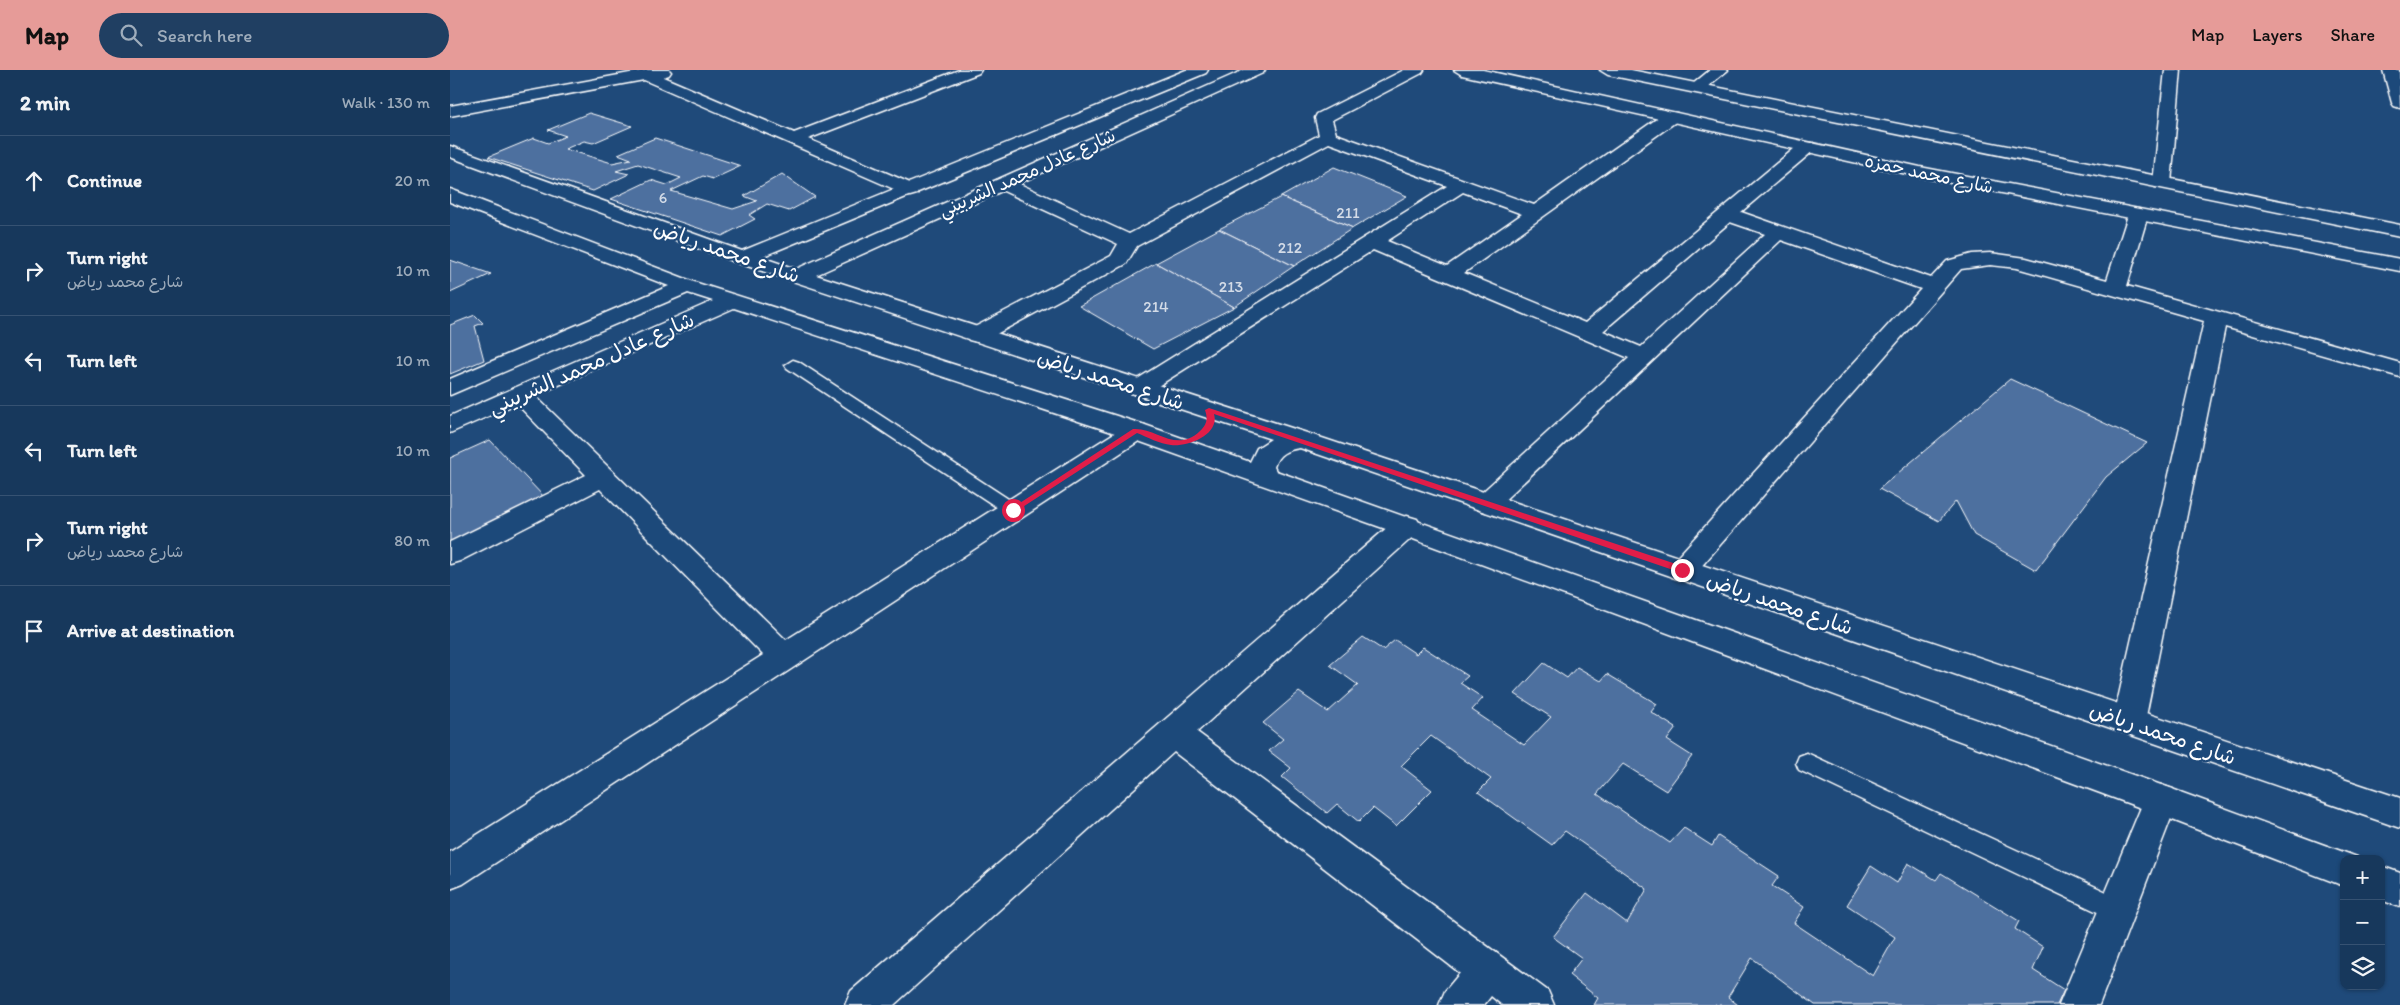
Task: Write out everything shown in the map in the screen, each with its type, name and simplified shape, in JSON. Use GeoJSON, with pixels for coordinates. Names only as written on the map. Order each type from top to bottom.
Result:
{"type":"FeatureCollection","features":[{"type":"Feature","properties":{"kind":"street"},"geometry":{"type":"LineString","coordinates":[[450,111],[672,70]]}},
{"type":"Feature","properties":{"kind":"street"},"geometry":{"type":"LineString","coordinates":[[796,138],[970,70]]}},
{"type":"Feature","properties":{"kind":"street","name":"شارع عادل محمد الشربيني"},"geometry":{"type":"LineString","coordinates":[[742,258],[1200,70]]}},
{"type":"Feature","properties":{"kind":"street","name":"شارع عادل محمد الشربيني"},"geometry":{"type":"LineString","coordinates":[[797,276],[1257,70]]}},
{"type":"Feature","properties":{"kind":"street"},"geometry":{"type":"LineString","coordinates":[[1328,137],[1323,118],[1416,70]]}},
{"type":"Feature","properties":{"kind":"street","name":"شارع محمد حمزه"},"geometry":{"type":"LineString","coordinates":[[1462,70],[1991,187],[2400,265]]}},
{"type":"Feature","properties":{"kind":"street","name":"شارع محمد حمزه"},"geometry":{"type":"LineString","coordinates":[[1608,70],[2400,231]]}},
{"type":"Feature","properties":{"kind":"street"},"geometry":{"type":"LineString","coordinates":[[1696,88],[1720,70]]}},
{"type":"Feature","properties":{"kind":"street"},"geometry":{"type":"LineString","coordinates":[[2162,182],[2173,70]]}},
{"type":"Feature","properties":{"kind":"street"},"geometry":{"type":"LineString","coordinates":[[2391,70],[2400,103]]}},
{"type":"Feature","properties":{"kind":"street"},"geometry":{"type":"LineString","coordinates":[[646,75],[796,138],[910,190]]}},
{"type":"Feature","properties":{"kind":"street"},"geometry":{"type":"LineString","coordinates":[[1449,274],[1671,117]]}},
{"type":"Feature","properties":{"kind":"street"},"geometry":{"type":"LineString","coordinates":[[977,335],[1120,260],[1129,242],[1328,137],[1535,212]]}},
{"type":"Feature","properties":{"kind":"street"},"geometry":{"type":"LineString","coordinates":[[1974,144],[1965,149],[1960,160],[1966,171],[1976,180],[1991,187]]}},
{"type":"Feature","properties":{"kind":"street"},"geometry":{"type":"LineString","coordinates":[[1588,332],[1806,147]]}},
{"type":"Feature","properties":{"kind":"street","name":"شارع محمد رياض"},"geometry":{"type":"LineString","coordinates":[[450,151],[742,258],[1301,440],[2400,812]]}},
{"type":"Feature","properties":{"kind":"street"},"geometry":{"type":"LineString","coordinates":[[1004,184],[1129,242]]}},
{"type":"Feature","properties":{"kind":"street"},"geometry":{"type":"LineString","coordinates":[[1139,388],[1462,185]]}},
{"type":"Feature","properties":{"kind":"street","name":"شارع محمد رياض"},"geometry":{"type":"LineString","coordinates":[[450,195],[687,286],[1136,431],[1407,526],[2161,800],[2340,867]]}},
{"type":"Feature","properties":{"kind":"street"},"geometry":{"type":"LineString","coordinates":[[1727,214],[1934,287]]}},
{"type":"Feature","properties":{"kind":"street"},"geometry":{"type":"LineString","coordinates":[[2115,289],[2138,215]]}},
{"type":"Feature","properties":{"kind":"street"},"geometry":{"type":"LineString","coordinates":[[1486,503],[1778,232]]}},
{"type":"Feature","properties":{"kind":"street"},"geometry":{"type":"LineString","coordinates":[[1372,242],[1644,356]]}},
{"type":"Feature","properties":{"kind":"street"},"geometry":{"type":"LineString","coordinates":[[1682,570],[1954,265],[1969,260],[1984,258],[2026,264],[2400,370]]}},
{"type":"Feature","properties":{"kind":"street","name":"شارع عادل محمد الشربيني"},"geometry":{"type":"LineString","coordinates":[[450,388],[687,286]]}},
{"type":"Feature","properties":{"kind":"street","name":"شارع عادل محمد الشربيني"},"geometry":{"type":"LineString","coordinates":[[450,425],[732,301]]}},
{"type":"Feature","properties":{"kind":"street"},"geometry":{"type":"LineString","coordinates":[[2129,721],[2216,318]]}},
{"type":"Feature","properties":{"kind":"street"},"geometry":{"type":"LineString","coordinates":[[520,394],[784,657]]}},
{"type":"Feature","properties":{"kind":"street"},"geometry":{"type":"LineString","coordinates":[[1171,443],[1186,441],[1199,436],[1208,428],[1211,419],[1209,410]]}},
{"type":"Feature","properties":{"kind":"street"},"geometry":{"type":"LineString","coordinates":[[450,872],[1136,431]]}},
{"type":"Feature","properties":{"kind":"street"},"geometry":{"type":"LineString","coordinates":[[1266,476],[1261,467],[1263,456],[1272,447],[1286,442],[1301,440]]}},
{"type":"Feature","properties":{"kind":"street"},"geometry":{"type":"LineString","coordinates":[[450,554],[603,477]]}},
{"type":"Feature","properties":{"kind":"street"},"geometry":{"type":"LineString","coordinates":[[865,1005],[1407,526]]}},
{"type":"Feature","properties":{"kind":"street"},"geometry":{"type":"LineString","coordinates":[[1174,732],[1534,1005]]}},
{"type":"Feature","properties":{"kind":"street"},"geometry":{"type":"LineString","coordinates":[[2079,1005],[2161,800]]}},
{"type":"Feature","properties":{"kind":"street"},"geometry":{"type":"LineString","coordinates":[[2385,884],[2400,890]]}},
{"type":"Feature","properties":{"kind":"street"},"geometry":{"type":"LineString","coordinates":[[1459,1005],[1487,970]]}},
{"type":"Feature","properties":{"kind":"lane"},"geometry":{"type":"LineString","coordinates":[[794,365],[1013,510]]}},
{"type":"Feature","properties":{"kind":"lane"},"geometry":{"type":"LineString","coordinates":[[1808,763],[2118,909]]}},
{"type":"Feature","properties":{"kind":"building"},"geometry":{"type":"Polygon","coordinates":[[[589,113],[632,126],[593,143],[584,141],[565,149],[612,163],[631,159],[618,154],[655,138],[741,166],[713,179],[703,176],[671,191],[733,209],[757,201],[744,196],[782,174],[815,197],[789,211],[767,204],[749,215],[755,219],[722,236],[611,199],[651,180],[667,185],[681,178],[638,164],[616,171],[629,174],[593,191],[488,157],[534,138],[548,143],[566,136],[548,130],[589,113]]]}},
{"type":"Feature","properties":{"kind":"building"},"geometry":{"type":"Polygon","coordinates":[[[1334,167],[1407,196],[1353,228],[1281,197],[1334,167]]]}},
{"type":"Feature","properties":{"kind":"building"},"geometry":{"type":"Polygon","coordinates":[[[1281,197],[1353,228],[1294,266],[1219,229],[1281,197]]]}},
{"type":"Feature","properties":{"kind":"building"},"geometry":{"type":"Polygon","coordinates":[[[1219,229],[1294,266],[1234,307],[1156,263],[1219,229]]]}},
{"type":"Feature","properties":{"kind":"building"},"geometry":{"type":"Polygon","coordinates":[[[450,260],[491,274],[450,293],[450,260]]]}},
{"type":"Feature","properties":{"kind":"building"},"geometry":{"type":"Polygon","coordinates":[[[1156,263],[1234,307],[1153,349],[1079,306],[1156,263]]]}},
{"type":"Feature","properties":{"kind":"building"},"geometry":{"type":"Polygon","coordinates":[[[475,315],[483,323],[475,326],[484,360],[450,374],[450,325],[475,315]]]}},
{"type":"Feature","properties":{"kind":"building"},"geometry":{"type":"Polygon","coordinates":[[[2010,379],[2147,443],[2106,477],[2036,570],[1974,535],[1956,501],[1939,521],[1879,489],[2010,379]]]}},
{"type":"Feature","properties":{"kind":"building"},"geometry":{"type":"Polygon","coordinates":[[[490,440],[546,499],[450,546],[450,458],[490,440]]]}},
{"type":"Feature","properties":{"kind":"building"},"geometry":{"type":"Polygon","coordinates":[[[1363,637],[1383,650],[1395,640],[1416,654],[1423,647],[1468,676],[1460,683],[1483,698],[1472,710],[1524,745],[1551,717],[1515,694],[1544,663],[1567,678],[1577,667],[1601,681],[1607,674],[1657,704],[1651,712],[1676,728],[1667,740],[1692,756],[1666,791],[1623,764],[1597,794],[1670,843],[1684,828],[1712,846],[1718,836],[1779,876],[1772,886],[1804,907],[1794,923],[1873,976],[1895,937],[1847,905],[1871,866],[1897,883],[1908,863],[1936,880],[1941,873],[2019,921],[2015,929],[2043,947],[2033,970],[2064,990],[2057,1005],[1815,1005],[1752,958],[1728,997],[1738,1005],[1594,1005],[1598,998],[1569,975],[1582,958],[1553,937],[1587,893],[1627,923],[1647,889],[1565,831],[1552,845],[1478,792],[1491,779],[1431,736],[1401,766],[1432,790],[1396,826],[1373,808],[1359,822],[1337,804],[1327,813],[1282,777],[1291,768],[1269,751],[1283,739],[1263,723],[1299,692],[1328,712],[1358,685],[1330,665],[1363,637]]]}},
{"type":"Feature","properties":{"kind":"route"},"geometry":{"type":"LineString","coordinates":[[1013,510],[1136,431],[1171,443],[1186,441],[1199,436],[1208,428],[1211,419],[1209,410],[1682,570]]}}]}
